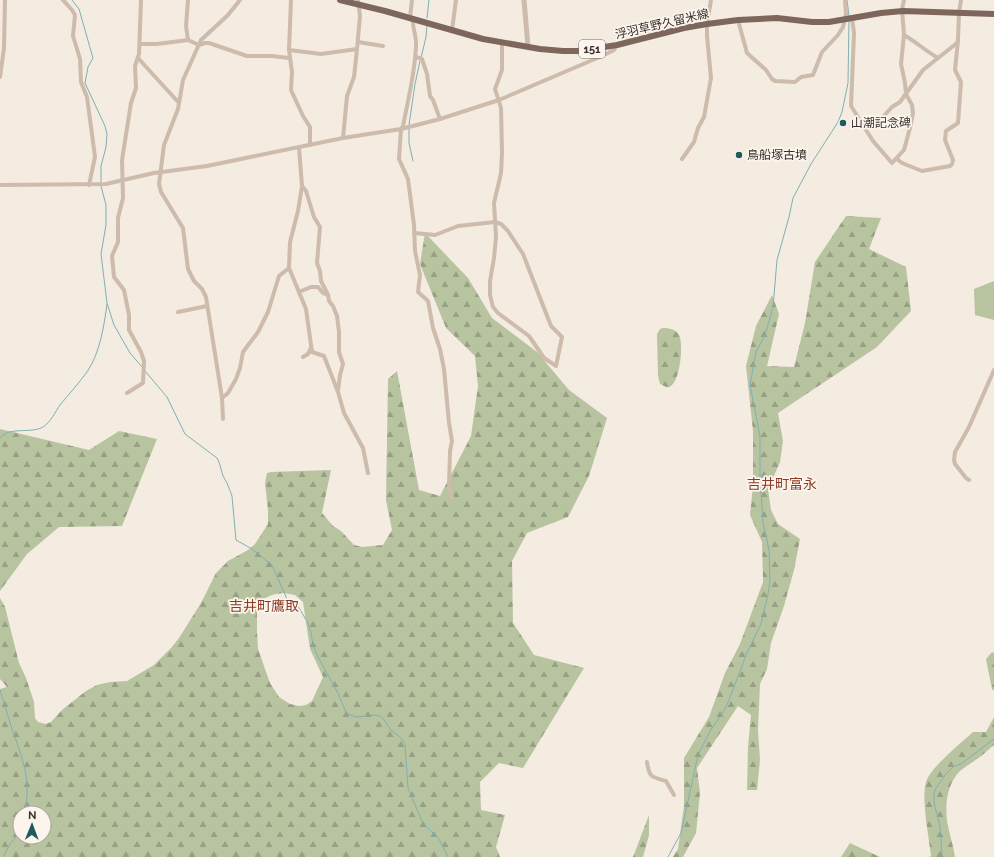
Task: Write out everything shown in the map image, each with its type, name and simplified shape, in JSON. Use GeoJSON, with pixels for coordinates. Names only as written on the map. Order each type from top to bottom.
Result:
{"type":"FeatureCollection","features":[{"type":"Feature","properties":{"kind":"main road","name":"浮羽草野久留米線"},"geometry":{"type":"LineString","coordinates":[[340,0],[358,2],[502,43],[540,49],[579,51],[617,46],[659,34],[707,24],[738,20],[777,18],[819,22],[903,11],[994,14]]}},
{"type":"Feature","properties":{"kind":"street"},"geometry":{"type":"LineString","coordinates":[[0,77],[4,48],[5,0]]}},
{"type":"Feature","properties":{"kind":"street"},"geometry":{"type":"LineString","coordinates":[[63,0],[75,15],[73,36],[80,59],[82,82],[87,97],[95,157],[89,185]]}},
{"type":"Feature","properties":{"kind":"street"},"geometry":{"type":"LineString","coordinates":[[127,393],[143,383],[144,361],[141,352],[129,330],[129,315],[124,290],[114,277],[112,256],[118,242],[118,218],[123,198],[122,160],[124,144],[131,103],[136,88],[135,66],[140,44],[141,0]]}},
{"type":"Feature","properties":{"kind":"street"},"geometry":{"type":"LineString","coordinates":[[188,0],[186,26],[188,40]]}},
{"type":"Feature","properties":{"kind":"street"},"geometry":{"type":"LineString","coordinates":[[223,420],[222,398],[206,297],[188,269],[183,228],[161,192],[159,184],[164,145],[174,120],[184,80],[201,40],[228,15],[240,0]]}},
{"type":"Feature","properties":{"kind":"street"},"geometry":{"type":"LineString","coordinates":[[291,0],[289,50],[292,72],[291,90],[303,116],[310,127],[310,145]]}},
{"type":"Feature","properties":{"kind":"street"},"geometry":{"type":"LineString","coordinates":[[412,0],[411,18],[419,58],[427,74],[430,96],[440,119]]}},
{"type":"Feature","properties":{"kind":"street"},"geometry":{"type":"LineString","coordinates":[[452,30],[456,0]]}},
{"type":"Feature","properties":{"kind":"street"},"geometry":{"type":"LineString","coordinates":[[524,0],[528,47]]}},
{"type":"Feature","properties":{"kind":"street"},"geometry":{"type":"LineString","coordinates":[[682,159],[694,142],[696,132],[704,117],[711,78],[707,24],[711,0]]}},
{"type":"Feature","properties":{"kind":"street"},"geometry":{"type":"LineString","coordinates":[[845,0],[854,33],[851,106],[872,141],[892,163],[904,150],[913,113],[912,105],[906,94],[901,64],[904,35],[904,0]]}},
{"type":"Feature","properties":{"kind":"street"},"geometry":{"type":"LineString","coordinates":[[897,159],[902,163],[922,171],[950,166],[952,164],[952,160],[944,140],[946,131],[958,123],[961,82],[955,70],[958,40],[958,13],[961,0]]}},
{"type":"Feature","properties":{"kind":"street"},"geometry":{"type":"LineString","coordinates":[[343,138],[347,96],[354,77],[358,42],[360,16],[358,2]]}},
{"type":"Feature","properties":{"kind":"street"},"geometry":{"type":"LineString","coordinates":[[738,20],[747,53],[766,70],[775,81],[795,82],[801,77],[813,75],[822,52],[838,35],[849,18]]}},
{"type":"Feature","properties":{"kind":"street"},"geometry":{"type":"LineString","coordinates":[[904,35],[938,58]]}},
{"type":"Feature","properties":{"kind":"street"},"geometry":{"type":"LineString","coordinates":[[140,44],[157,44],[188,40],[199,45]]}},
{"type":"Feature","properties":{"kind":"street"},"geometry":{"type":"LineString","coordinates":[[865,128],[882,118],[892,107],[900,102],[923,70],[957,43],[958,40]]}},
{"type":"Feature","properties":{"kind":"street"},"geometry":{"type":"LineString","coordinates":[[199,45],[205,42],[247,56],[289,58]]}},
{"type":"Feature","properties":{"kind":"street"},"geometry":{"type":"LineString","coordinates":[[358,42],[383,46]]}},
{"type":"Feature","properties":{"kind":"street"},"geometry":{"type":"LineString","coordinates":[[414,233],[435,235],[458,226],[495,222],[501,224],[508,231],[523,254],[551,326],[562,336],[556,366],[544,358],[529,336],[498,313],[492,306],[490,295],[490,281],[494,258],[495,222],[493,213],[501,173],[502,153],[502,131],[499,100],[495,90],[502,70],[502,43]]}},
{"type":"Feature","properties":{"kind":"street"},"geometry":{"type":"LineString","coordinates":[[0,185],[106,184],[161,172],[207,166],[343,138],[401,129],[440,119],[499,100],[602,56],[614,50],[617,46]]}},
{"type":"Feature","properties":{"kind":"street"},"geometry":{"type":"LineString","coordinates":[[289,50],[321,54],[357,49]]}},
{"type":"Feature","properties":{"kind":"street"},"geometry":{"type":"LineString","coordinates":[[138,58],[179,103]]}},
{"type":"Feature","properties":{"kind":"street"},"geometry":{"type":"LineString","coordinates":[[419,58],[403,126],[401,129],[399,159],[408,179],[415,251],[420,275],[418,292],[428,301],[433,328],[443,362],[452,441],[450,451],[449,486],[452,498]]}},
{"type":"Feature","properties":{"kind":"street"},"geometry":{"type":"LineString","coordinates":[[299,148],[302,186],[298,211],[290,242],[289,268],[306,309],[312,352],[324,356],[338,392],[344,413],[363,448],[368,473]]}},
{"type":"Feature","properties":{"kind":"street"},"geometry":{"type":"LineString","coordinates":[[302,186],[306,191],[314,217],[320,227],[317,263],[321,281],[337,316],[339,352],[343,364],[338,392]]}},
{"type":"Feature","properties":{"kind":"street"},"geometry":{"type":"LineString","coordinates":[[222,398],[228,393],[236,379],[243,352],[258,332],[268,312],[279,276],[289,268]]}},
{"type":"Feature","properties":{"kind":"street"},"geometry":{"type":"LineString","coordinates":[[299,292],[311,287],[318,287],[323,294],[328,295]]}},
{"type":"Feature","properties":{"kind":"street"},"geometry":{"type":"LineString","coordinates":[[178,312],[207,306]]}},
{"type":"Feature","properties":{"kind":"street"},"geometry":{"type":"LineString","coordinates":[[303,357],[308,354],[311,348]]}},
{"type":"Feature","properties":{"kind":"street"},"geometry":{"type":"LineString","coordinates":[[969,480],[955,464],[955,452],[969,427],[994,370]]}},
{"type":"Feature","properties":{"kind":"street"},"geometry":{"type":"LineString","coordinates":[[647,762],[648,772],[654,778],[666,780],[674,795]]}},
{"type":"Feature","properties":{"kind":"green space"},"geometry":{"type":"Polygon","coordinates":[[[846,216],[881,218],[869,249],[906,267],[911,311],[877,347],[778,413],[783,441],[780,462],[768,489],[771,510],[778,524],[800,539],[794,570],[784,606],[771,643],[767,669],[760,684],[758,730],[760,760],[757,790],[747,790],[748,747],[751,715],[738,706],[697,768],[700,793],[696,833],[683,857],[673,857],[678,849],[684,806],[684,758],[709,717],[725,673],[740,644],[763,582],[762,542],[750,515],[753,486],[753,431],[746,366],[756,326],[772,295],[779,314],[767,366],[794,367],[805,323],[815,262],[846,216]]]}},
{"type":"Feature","properties":{"kind":"green space"},"geometry":{"type":"Polygon","coordinates":[[[425,233],[468,278],[492,318],[537,352],[569,390],[607,418],[589,476],[568,517],[527,533],[512,561],[513,623],[534,655],[584,668],[523,768],[499,763],[480,782],[481,810],[505,815],[496,847],[500,857],[0,857],[0,689],[7,687],[0,679],[0,598],[5,607],[19,663],[34,702],[35,718],[38,722],[46,724],[51,722],[62,710],[86,691],[97,685],[110,682],[127,681],[154,665],[171,648],[201,603],[216,573],[228,561],[248,550],[255,544],[268,524],[265,483],[267,473],[331,470],[322,513],[333,526],[341,531],[354,545],[362,547],[383,545],[392,530],[386,500],[388,379],[397,371],[419,490],[440,496],[471,436],[478,386],[475,356],[446,328],[420,264],[425,233]],[[284,593],[276,594],[263,599],[257,605],[257,632],[258,649],[270,683],[279,697],[290,704],[299,706],[306,705],[312,701],[323,677],[310,649],[303,602],[295,595],[284,593]]]}},
{"type":"Feature","properties":{"kind":"green space"},"geometry":{"type":"Polygon","coordinates":[[[994,281],[994,320],[975,315],[974,289],[994,281]]]}},
{"type":"Feature","properties":{"kind":"green space"},"geometry":{"type":"Polygon","coordinates":[[[660,329],[672,329],[678,333],[681,346],[680,363],[676,379],[669,387],[660,384],[658,376],[657,334],[660,329]]]}},
{"type":"Feature","properties":{"kind":"green space"},"geometry":{"type":"Polygon","coordinates":[[[0,429],[89,450],[119,431],[157,439],[122,526],[59,527],[27,554],[0,591],[0,429]]]}},
{"type":"Feature","properties":{"kind":"green space"},"geometry":{"type":"Polygon","coordinates":[[[992,652],[994,653],[994,691],[992,689],[986,659],[992,652]]]}},
{"type":"Feature","properties":{"kind":"green space"},"geometry":{"type":"Polygon","coordinates":[[[994,717],[994,745],[960,771],[952,782],[948,794],[946,815],[955,857],[929,857],[931,856],[924,798],[928,777],[946,756],[973,732],[986,732],[994,717]]]}},
{"type":"Feature","properties":{"kind":"green space"},"geometry":{"type":"Polygon","coordinates":[[[649,815],[649,835],[643,857],[633,857],[649,815]]]}},
{"type":"Feature","properties":{"kind":"green space"},"geometry":{"type":"Polygon","coordinates":[[[850,843],[880,857],[841,857],[850,843]]]}},
{"type":"Feature","properties":{"kind":"waterway"},"geometry":{"type":"LineString","coordinates":[[72,0],[79,9],[93,58],[88,67],[85,83],[105,126],[107,134],[106,147],[101,166],[101,182]]}},
{"type":"Feature","properties":{"kind":"waterway"},"geometry":{"type":"LineString","coordinates":[[427,18],[429,0]]}},
{"type":"Feature","properties":{"kind":"waterway"},"geometry":{"type":"LineString","coordinates":[[847,0],[849,16]]}},
{"type":"Feature","properties":{"kind":"waterway"},"geometry":{"type":"LineString","coordinates":[[668,857],[681,833],[698,755],[710,731],[727,705],[747,653],[761,624],[768,594],[770,582],[769,550],[763,522],[760,477],[760,436],[750,385],[756,352],[765,335],[773,307],[777,260],[793,198],[811,164],[838,122],[842,112],[848,83],[849,21]]}},
{"type":"Feature","properties":{"kind":"waterway"},"geometry":{"type":"LineString","coordinates":[[421,58],[427,25]]}},
{"type":"Feature","properties":{"kind":"waterway"},"geometry":{"type":"LineString","coordinates":[[409,125],[420,61]]}},
{"type":"Feature","properties":{"kind":"waterway"},"geometry":{"type":"LineString","coordinates":[[409,128],[409,143],[413,161]]}},
{"type":"Feature","properties":{"kind":"waterway"},"geometry":{"type":"LineString","coordinates":[[101,186],[106,205],[106,225],[101,254],[107,303],[114,325],[130,353],[142,367]]}},
{"type":"Feature","properties":{"kind":"waterway"},"geometry":{"type":"LineString","coordinates":[[0,438],[9,432],[38,429],[46,425],[51,420],[60,405],[84,376],[91,365],[101,339],[107,304]]}},
{"type":"Feature","properties":{"kind":"waterway"},"geometry":{"type":"LineString","coordinates":[[145,371],[167,397],[185,434],[217,458],[232,496],[236,540],[252,549],[272,565],[288,601],[296,603],[308,623],[313,646],[338,693],[345,710],[348,714],[356,717],[376,715],[382,717],[391,730],[402,739],[405,745],[408,788],[421,819],[439,839],[448,857]]}},
{"type":"Feature","properties":{"kind":"waterway"},"geometry":{"type":"LineString","coordinates":[[0,690],[25,768],[27,790],[25,805]]}},
{"type":"Feature","properties":{"kind":"waterway"},"geometry":{"type":"LineString","coordinates":[[942,857],[940,826],[934,803],[934,793],[936,788],[954,766],[961,764],[994,739]]}},
{"type":"Feature","properties":{"kind":"waterway"},"geometry":{"type":"LineString","coordinates":[[3,857],[12,842]]}},
{"type":"Feature","properties":{"kind":"place","name":"山潮記念碑"},"geometry":{"type":"Point","coordinates":[843,123]}},
{"type":"Feature","properties":{"kind":"place","name":"鳥船塚古墳"},"geometry":{"type":"Point","coordinates":[739,155]}},
{"type":"Feature","properties":{"kind":"district","name":"吉井町富永"},"geometry":{"type":"Point","coordinates":[782,484]}},
{"type":"Feature","properties":{"kind":"district","name":"吉井町鷹取"},"geometry":{"type":"Point","coordinates":[264,606]}}]}
